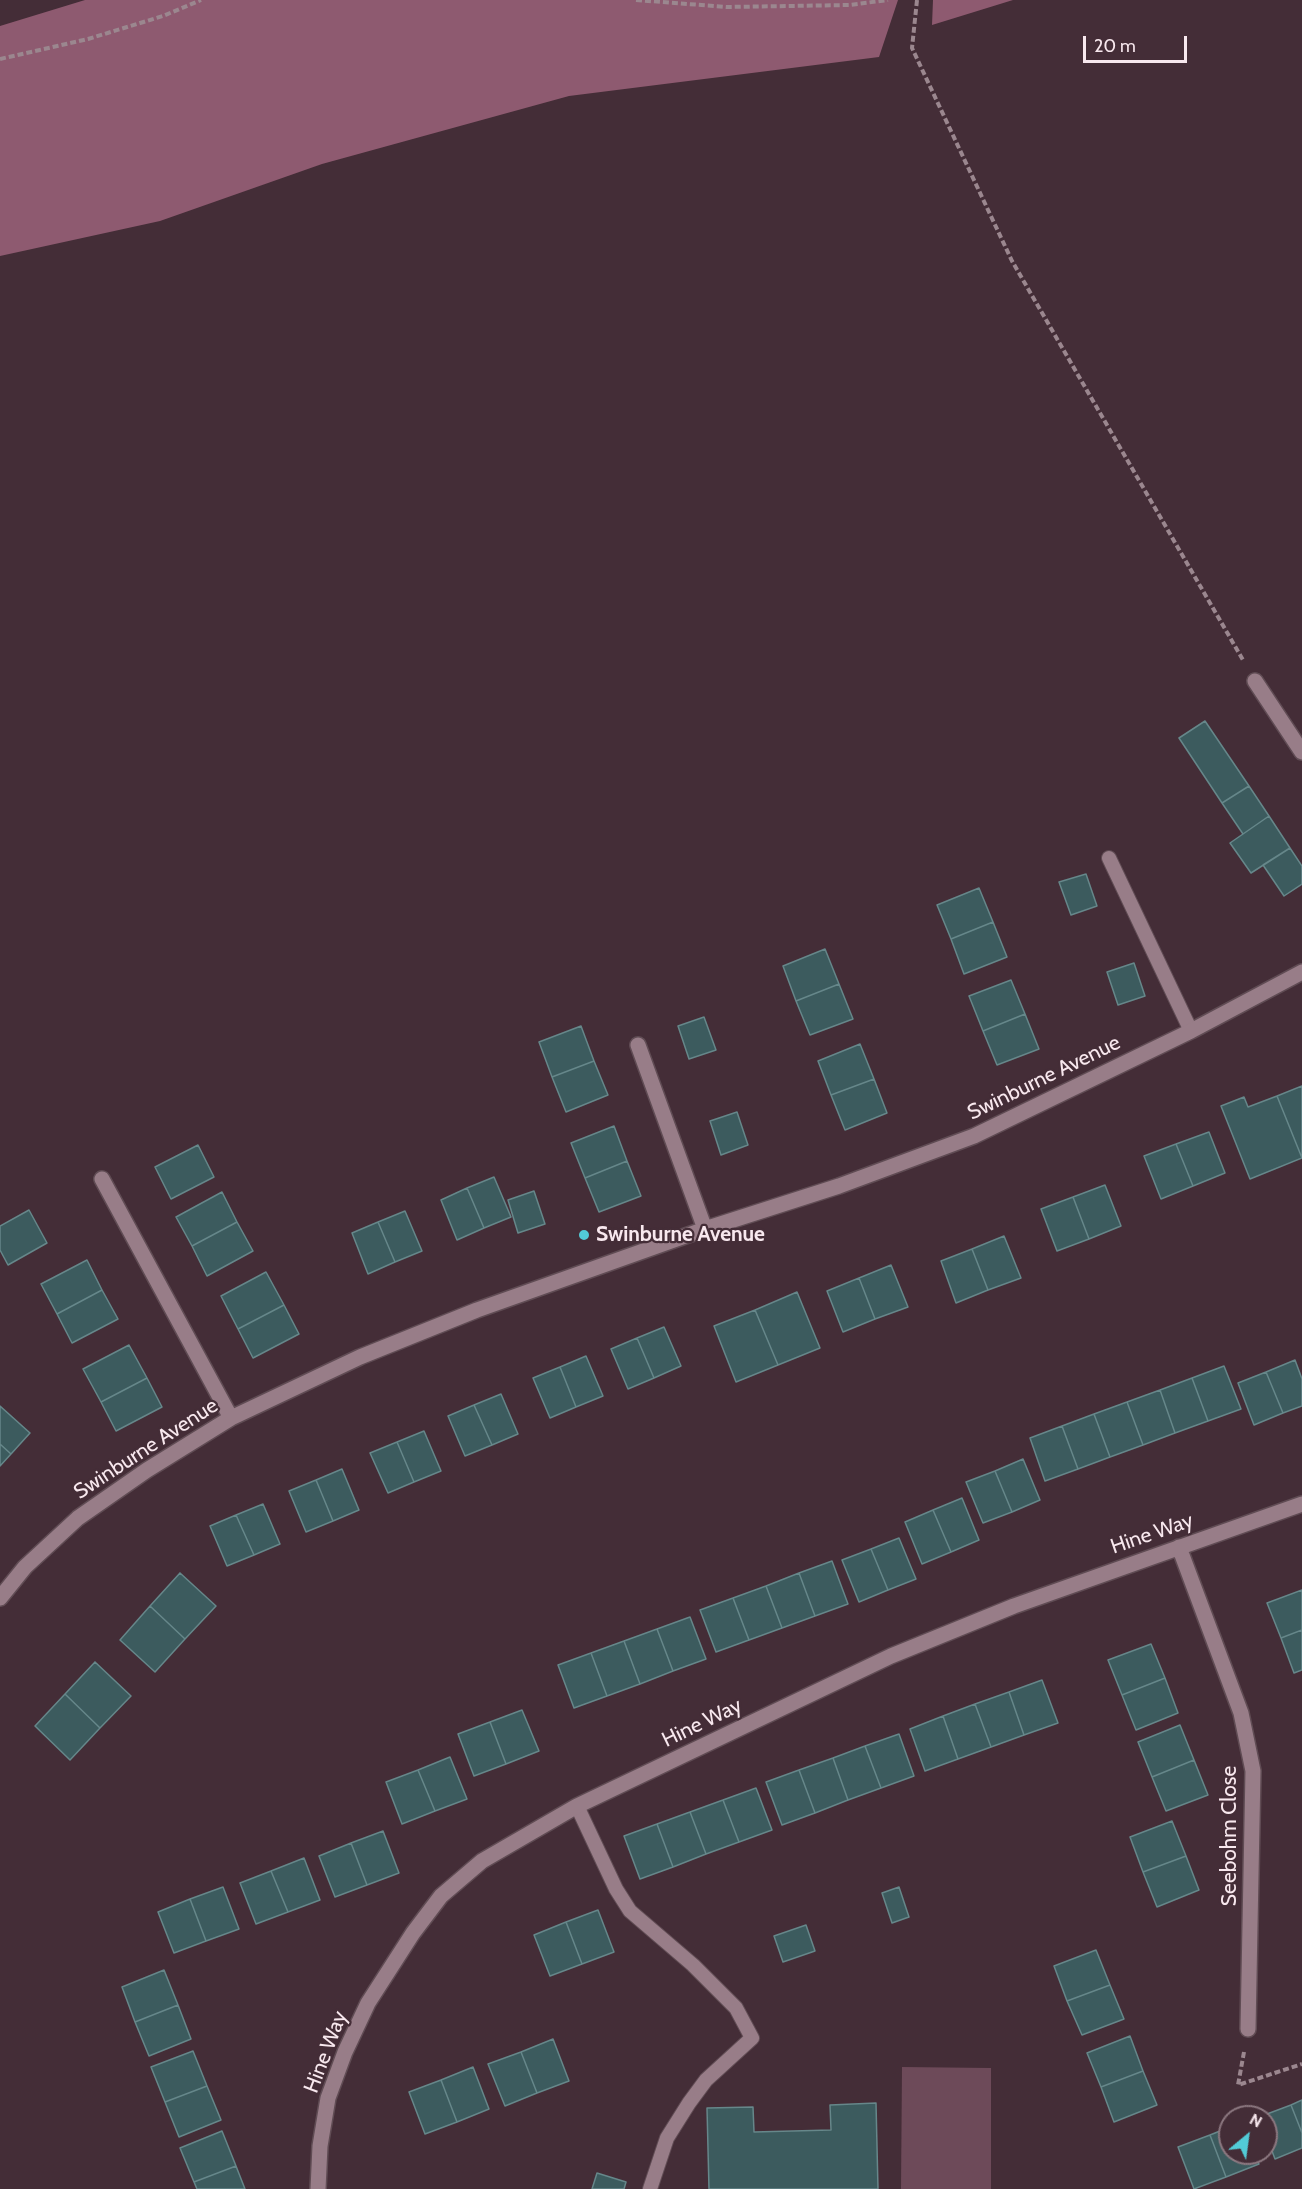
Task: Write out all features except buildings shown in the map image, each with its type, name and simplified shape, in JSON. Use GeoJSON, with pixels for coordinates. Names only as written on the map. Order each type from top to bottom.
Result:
{"type":"FeatureCollection","features":[{"type":"Feature","properties":{"kind":"street"},"geometry":{"type":"LineString","coordinates":[[1255,681],[1302,752]]}},
{"type":"Feature","properties":{"kind":"street","name":"Swinburne Avenue"},"geometry":{"type":"LineString","coordinates":[[0,1598],[25,1567],[78,1518],[147,1470],[231,1418],[360,1357],[477,1310],[705,1229],[839,1186],[974,1136],[1191,1031],[1302,972]]}},
{"type":"Feature","properties":{"kind":"street"},"geometry":{"type":"LineString","coordinates":[[638,1045],[705,1229]]}},
{"type":"Feature","properties":{"kind":"street"},"geometry":{"type":"LineString","coordinates":[[102,1179],[231,1418]]}},
{"type":"Feature","properties":{"kind":"street","name":"Hine Way"},"geometry":{"type":"LineString","coordinates":[[318,2189],[320,2146],[328,2098],[345,2052],[368,2003],[401,1950],[441,1896],[482,1861],[577,1806],[891,1656],[1014,1606],[1302,1504]]}},
{"type":"Feature","properties":{"kind":"street","name":"Seebohm Close"},"geometry":{"type":"LineString","coordinates":[[1179,1547],[1241,1713],[1253,1771],[1248,2029]]}},
{"type":"Feature","properties":{"kind":"lane"},"geometry":{"type":"LineString","coordinates":[[1109,858],[1191,1031]]}},
{"type":"Feature","properties":{"kind":"lane"},"geometry":{"type":"LineString","coordinates":[[577,1806],[616,1889],[630,1911],[693,1965],[736,2008],[752,2038],[706,2080],[689,2103],[667,2138],[650,2189]]}},
{"type":"Feature","properties":{"kind":"path"},"geometry":{"type":"LineString","coordinates":[[0,59],[88,39],[163,16],[201,0]]}},
{"type":"Feature","properties":{"kind":"path"},"geometry":{"type":"LineString","coordinates":[[636,0],[727,7],[849,5],[888,0]]}},
{"type":"Feature","properties":{"kind":"path"},"geometry":{"type":"LineString","coordinates":[[916,0],[912,48],[1012,261],[1255,681]]}},
{"type":"Feature","properties":{"kind":"path"},"geometry":{"type":"LineString","coordinates":[[1248,2029],[1238,2085],[1302,2064]]}},
{"type":"Feature","properties":{"kind":"shaded area"},"geometry":{"type":"Polygon","coordinates":[[[85,0],[898,0],[879,57],[569,96],[322,164],[160,221],[0,256],[0,26],[85,0]]]}},
{"type":"Feature","properties":{"kind":"shaded area"},"geometry":{"type":"Polygon","coordinates":[[[933,0],[1013,0],[932,25],[933,0]]]}},
{"type":"Feature","properties":{"kind":"shaded area"},"geometry":{"type":"Polygon","coordinates":[[[902,2067],[991,2068],[991,2189],[901,2189],[902,2067]]]}},
{"type":"Feature","properties":{"kind":"place","name":"Swinburne Avenue"},"geometry":{"type":"Point","coordinates":[584,1235]}}]}
